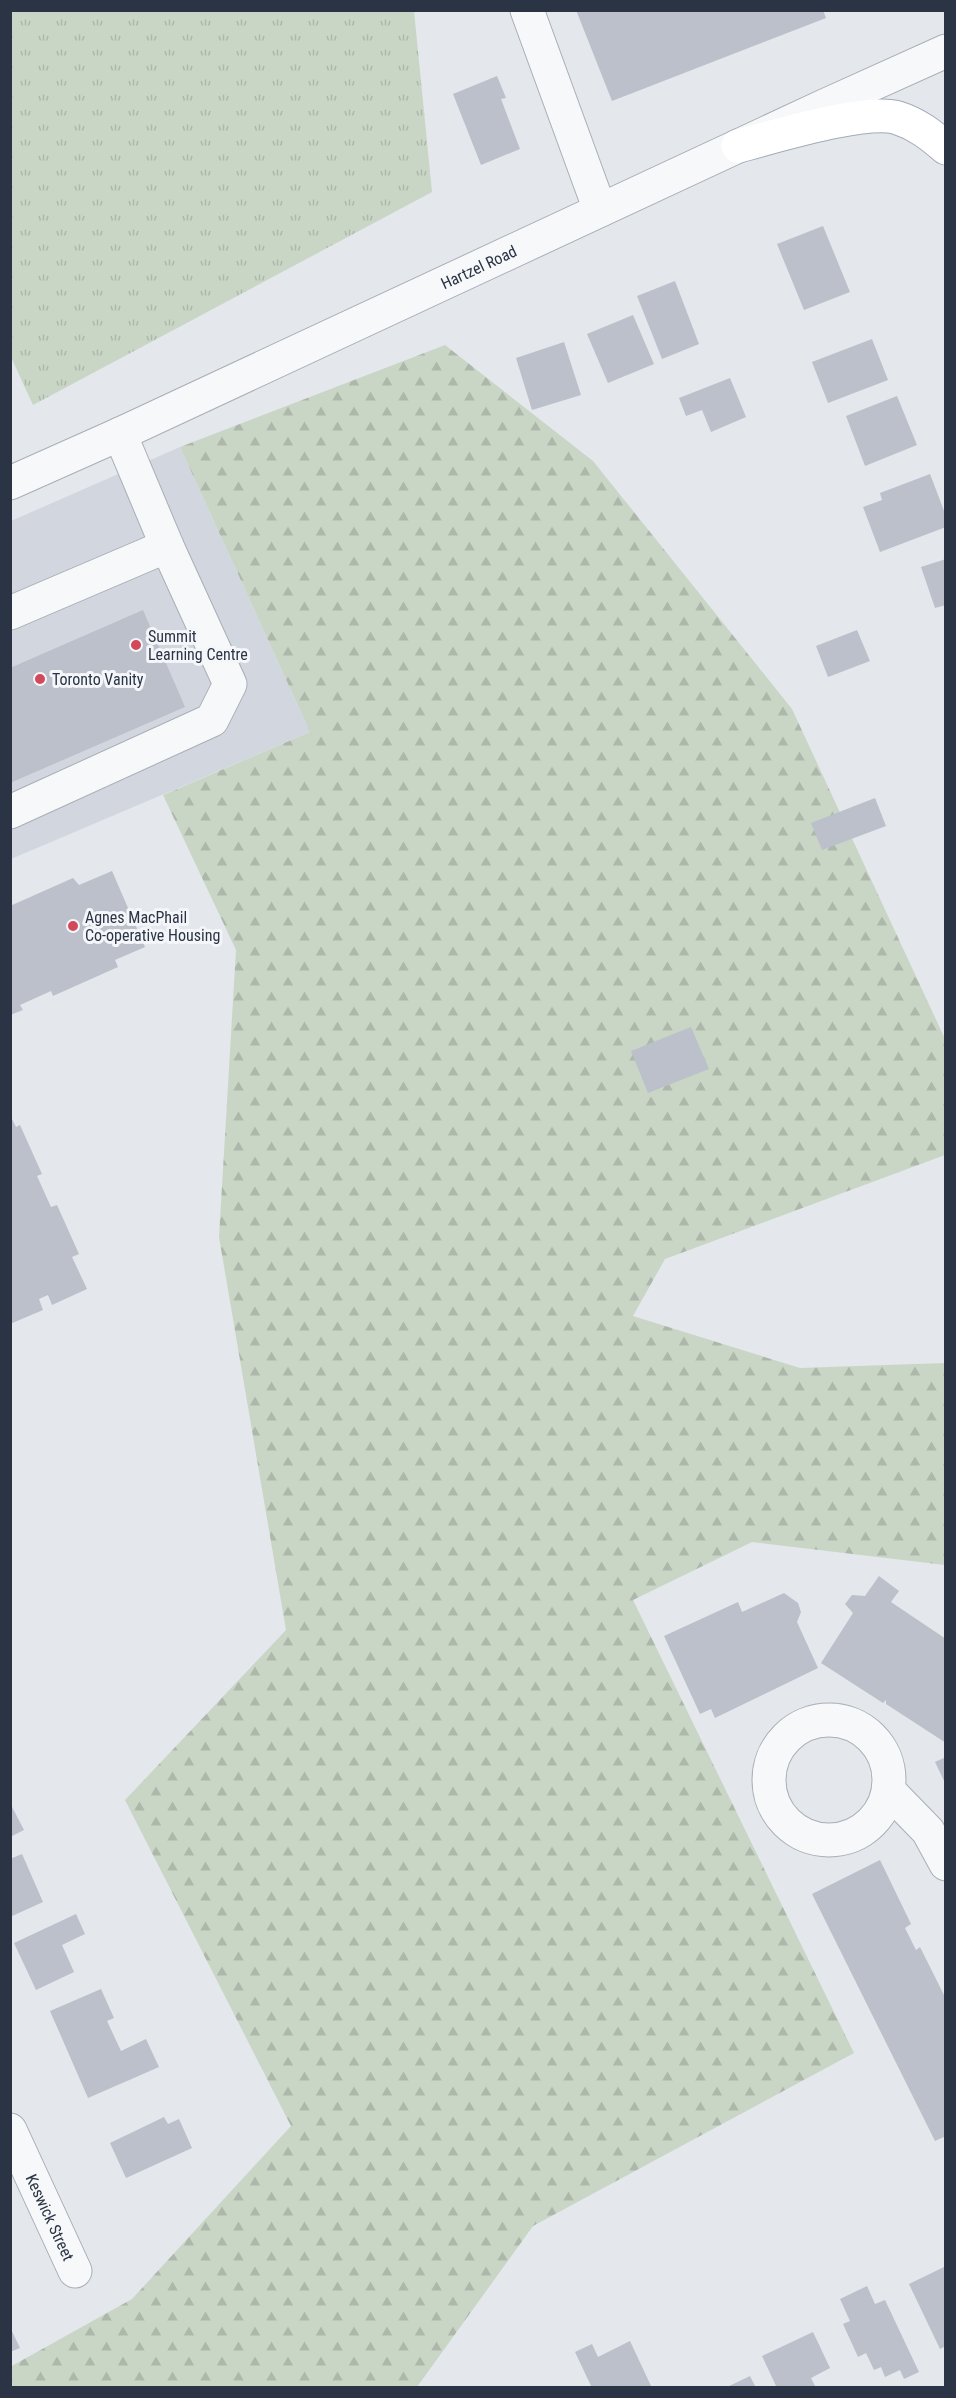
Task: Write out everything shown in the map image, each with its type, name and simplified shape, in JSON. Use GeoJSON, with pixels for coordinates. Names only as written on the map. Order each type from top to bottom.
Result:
{"type":"FeatureCollection","features":[{"type":"Feature","properties":{"kind":"main road"},"geometry":{"type":"LineString","coordinates":[[738,146],[861,116],[897,117],[927,131],[945,148]]}},
{"type":"Feature","properties":{"kind":"street"},"geometry":{"type":"LineString","coordinates":[[527,10],[600,210]]}},
{"type":"Feature","properties":{"kind":"street","name":"Hartzel Road"},"geometry":{"type":"LineString","coordinates":[[10,483],[945,51]]}},
{"type":"Feature","properties":{"kind":"street"},"geometry":{"type":"LineString","coordinates":[[10,812],[212,720],[230,684],[167,546],[120,434]]}},
{"type":"Feature","properties":{"kind":"street"},"geometry":{"type":"LineString","coordinates":[[10,613],[167,546]]}},
{"type":"Feature","properties":{"kind":"street"},"geometry":{"type":"LineString","coordinates":[[889,1791],[928,1831],[945,1864]]}},
{"type":"Feature","properties":{"kind":"street","name":"Keswick Street"},"geometry":{"type":"LineString","coordinates":[[10,2130],[75,2271]]}},
{"type":"Feature","properties":{"kind":"shaded area"},"geometry":{"type":"Polygon","coordinates":[[[180,447],[310,732],[11,859],[11,521],[180,447]]]}},
{"type":"Feature","properties":{"kind":"green space"},"geometry":{"type":"Polygon","coordinates":[[[10,11],[414,11],[432,192],[33,405],[11,357],[10,11]]]}},
{"type":"Feature","properties":{"kind":"green space"},"geometry":{"type":"Polygon","coordinates":[[[445,345],[593,461],[792,709],[945,1039],[945,1155],[665,1259],[633,1316],[800,1368],[945,1363],[945,1565],[752,1542],[633,1600],[854,2053],[533,2226],[417,2387],[11,2387],[10,2367],[132,2299],[291,2126],[125,1800],[286,1630],[219,1237],[236,950],[163,795],[310,732],[180,447],[445,345]]]}},
{"type":"Feature","properties":{"kind":"building"},"geometry":{"type":"Polygon","coordinates":[[[576,10],[823,10],[826,18],[612,101],[576,10]]]}},
{"type":"Feature","properties":{"kind":"building"},"geometry":{"type":"Polygon","coordinates":[[[497,76],[506,98],[501,99],[520,149],[481,165],[453,94],[497,76]]]}},
{"type":"Feature","properties":{"kind":"building"},"geometry":{"type":"Polygon","coordinates":[[[823,226],[850,292],[804,310],[777,244],[823,226]]]}},
{"type":"Feature","properties":{"kind":"building"},"geometry":{"type":"Polygon","coordinates":[[[675,281],[699,344],[662,359],[637,296],[675,281]]]}},
{"type":"Feature","properties":{"kind":"building"},"geometry":{"type":"Polygon","coordinates":[[[633,315],[654,364],[608,383],[587,334],[633,315]]]}},
{"type":"Feature","properties":{"kind":"building"},"geometry":{"type":"Polygon","coordinates":[[[872,339],[888,380],[828,403],[812,362],[872,339]]]}},
{"type":"Feature","properties":{"kind":"building"},"geometry":{"type":"Polygon","coordinates":[[[564,342],[581,395],[532,410],[516,358],[564,342]]]}},
{"type":"Feature","properties":{"kind":"building"},"geometry":{"type":"Polygon","coordinates":[[[730,378],[746,417],[711,432],[702,410],[686,416],[679,398],[730,378]]]}},
{"type":"Feature","properties":{"kind":"building"},"geometry":{"type":"Polygon","coordinates":[[[897,396],[917,445],[865,466],[846,416],[897,396]]]}},
{"type":"Feature","properties":{"kind":"building"},"geometry":{"type":"Polygon","coordinates":[[[930,474],[946,516],[946,527],[880,552],[863,507],[882,500],[880,493],[930,474]]]}},
{"type":"Feature","properties":{"kind":"building"},"geometry":{"type":"Polygon","coordinates":[[[946,559],[946,605],[935,608],[921,567],[946,559]]]}},
{"type":"Feature","properties":{"kind":"building"},"geometry":{"type":"Polygon","coordinates":[[[143,610],[185,707],[10,783],[10,668],[143,610]]]}},
{"type":"Feature","properties":{"kind":"building"},"geometry":{"type":"Polygon","coordinates":[[[857,630],[870,661],[828,677],[816,646],[857,630]]]}},
{"type":"Feature","properties":{"kind":"building"},"geometry":{"type":"Polygon","coordinates":[[[875,798],[886,826],[822,850],[811,823],[875,798]]]}},
{"type":"Feature","properties":{"kind":"building","name":"Agnes MacPhail Co-operative Housing"},"geometry":{"type":"Polygon","coordinates":[[[112,871],[145,947],[115,960],[118,967],[53,996],[51,991],[20,1005],[23,1010],[10,1015],[10,906],[73,878],[79,885],[112,871]]]}},
{"type":"Feature","properties":{"kind":"building"},"geometry":{"type":"Polygon","coordinates":[[[691,1027],[709,1069],[648,1093],[631,1051],[691,1027]]]}},
{"type":"Feature","properties":{"kind":"building"},"geometry":{"type":"Polygon","coordinates":[[[10,1115],[16,1127],[20,1125],[42,1174],[37,1176],[51,1207],[57,1205],[79,1254],[72,1257],[87,1289],[52,1305],[48,1295],[39,1299],[43,1310],[10,1324],[10,1115]]]}},
{"type":"Feature","properties":{"kind":"building"},"geometry":{"type":"Polygon","coordinates":[[[879,1576],[899,1591],[891,1602],[946,1639],[946,1743],[886,1704],[886,1700],[883,1703],[821,1663],[853,1613],[845,1604],[852,1595],[865,1596],[879,1576]]]}},
{"type":"Feature","properties":{"kind":"building"},"geometry":{"type":"Polygon","coordinates":[[[784,1593],[798,1603],[801,1612],[797,1622],[818,1668],[715,1718],[711,1709],[700,1714],[664,1636],[738,1602],[742,1612],[784,1593]]]}},
{"type":"Feature","properties":{"kind":"building"},"geometry":{"type":"Polygon","coordinates":[[[946,1757],[946,1785],[935,1762],[946,1757]]]}},
{"type":"Feature","properties":{"kind":"building"},"geometry":{"type":"Polygon","coordinates":[[[10,1803],[24,1830],[10,1837],[10,1803]]]}},
{"type":"Feature","properties":{"kind":"building"},"geometry":{"type":"Polygon","coordinates":[[[22,1854],[43,1902],[10,1917],[10,1859],[22,1854]]]}},
{"type":"Feature","properties":{"kind":"building"},"geometry":{"type":"Polygon","coordinates":[[[880,1860],[911,1924],[905,1928],[916,1950],[920,1947],[946,1999],[946,2136],[935,2141],[812,1894],[880,1860]]]}},
{"type":"Feature","properties":{"kind":"building"},"geometry":{"type":"Polygon","coordinates":[[[76,1914],[85,1934],[62,1945],[74,1972],[36,1990],[14,1943],[76,1914]]]}},
{"type":"Feature","properties":{"kind":"building"},"geometry":{"type":"Polygon","coordinates":[[[101,1989],[114,2018],[107,2021],[121,2051],[146,2039],[159,2067],[88,2098],[50,2011],[101,1989]]]}},
{"type":"Feature","properties":{"kind":"building"},"geometry":{"type":"Polygon","coordinates":[[[164,2117],[168,2124],[179,2119],[192,2148],[126,2178],[110,2143],[164,2117]]]}},
{"type":"Feature","properties":{"kind":"building"},"geometry":{"type":"Polygon","coordinates":[[[946,2266],[946,2346],[940,2349],[909,2284],[946,2266]]]}},
{"type":"Feature","properties":{"kind":"building"},"geometry":{"type":"Polygon","coordinates":[[[867,2286],[875,2304],[885,2300],[919,2372],[904,2379],[900,2370],[885,2377],[881,2367],[874,2370],[866,2353],[858,2357],[843,2324],[850,2321],[840,2299],[867,2286]]]}},
{"type":"Feature","properties":{"kind":"building"},"geometry":{"type":"Polygon","coordinates":[[[10,2327],[20,2348],[10,2352],[10,2327]]]}},
{"type":"Feature","properties":{"kind":"building"},"geometry":{"type":"Polygon","coordinates":[[[813,2332],[830,2368],[811,2378],[816,2388],[777,2388],[762,2356],[813,2332]]]}},
{"type":"Feature","properties":{"kind":"building"},"geometry":{"type":"Polygon","coordinates":[[[630,2341],[652,2388],[592,2388],[575,2352],[592,2344],[598,2357],[630,2341]]]}},
{"type":"Feature","properties":{"kind":"building"},"geometry":{"type":"Polygon","coordinates":[[[750,2376],[756,2388],[725,2388],[750,2376]]]}},
{"type":"Feature","properties":{"kind":"place","name":"Summit Learning Centre"},"geometry":{"type":"Point","coordinates":[136,645]}},
{"type":"Feature","properties":{"kind":"place","name":"Toronto Vanity"},"geometry":{"type":"Point","coordinates":[40,679]}},
{"type":"Feature","properties":{"kind":"place","name":"Agnes MacPhail Co-operative Housing"},"geometry":{"type":"Point","coordinates":[73,926]}}]}
